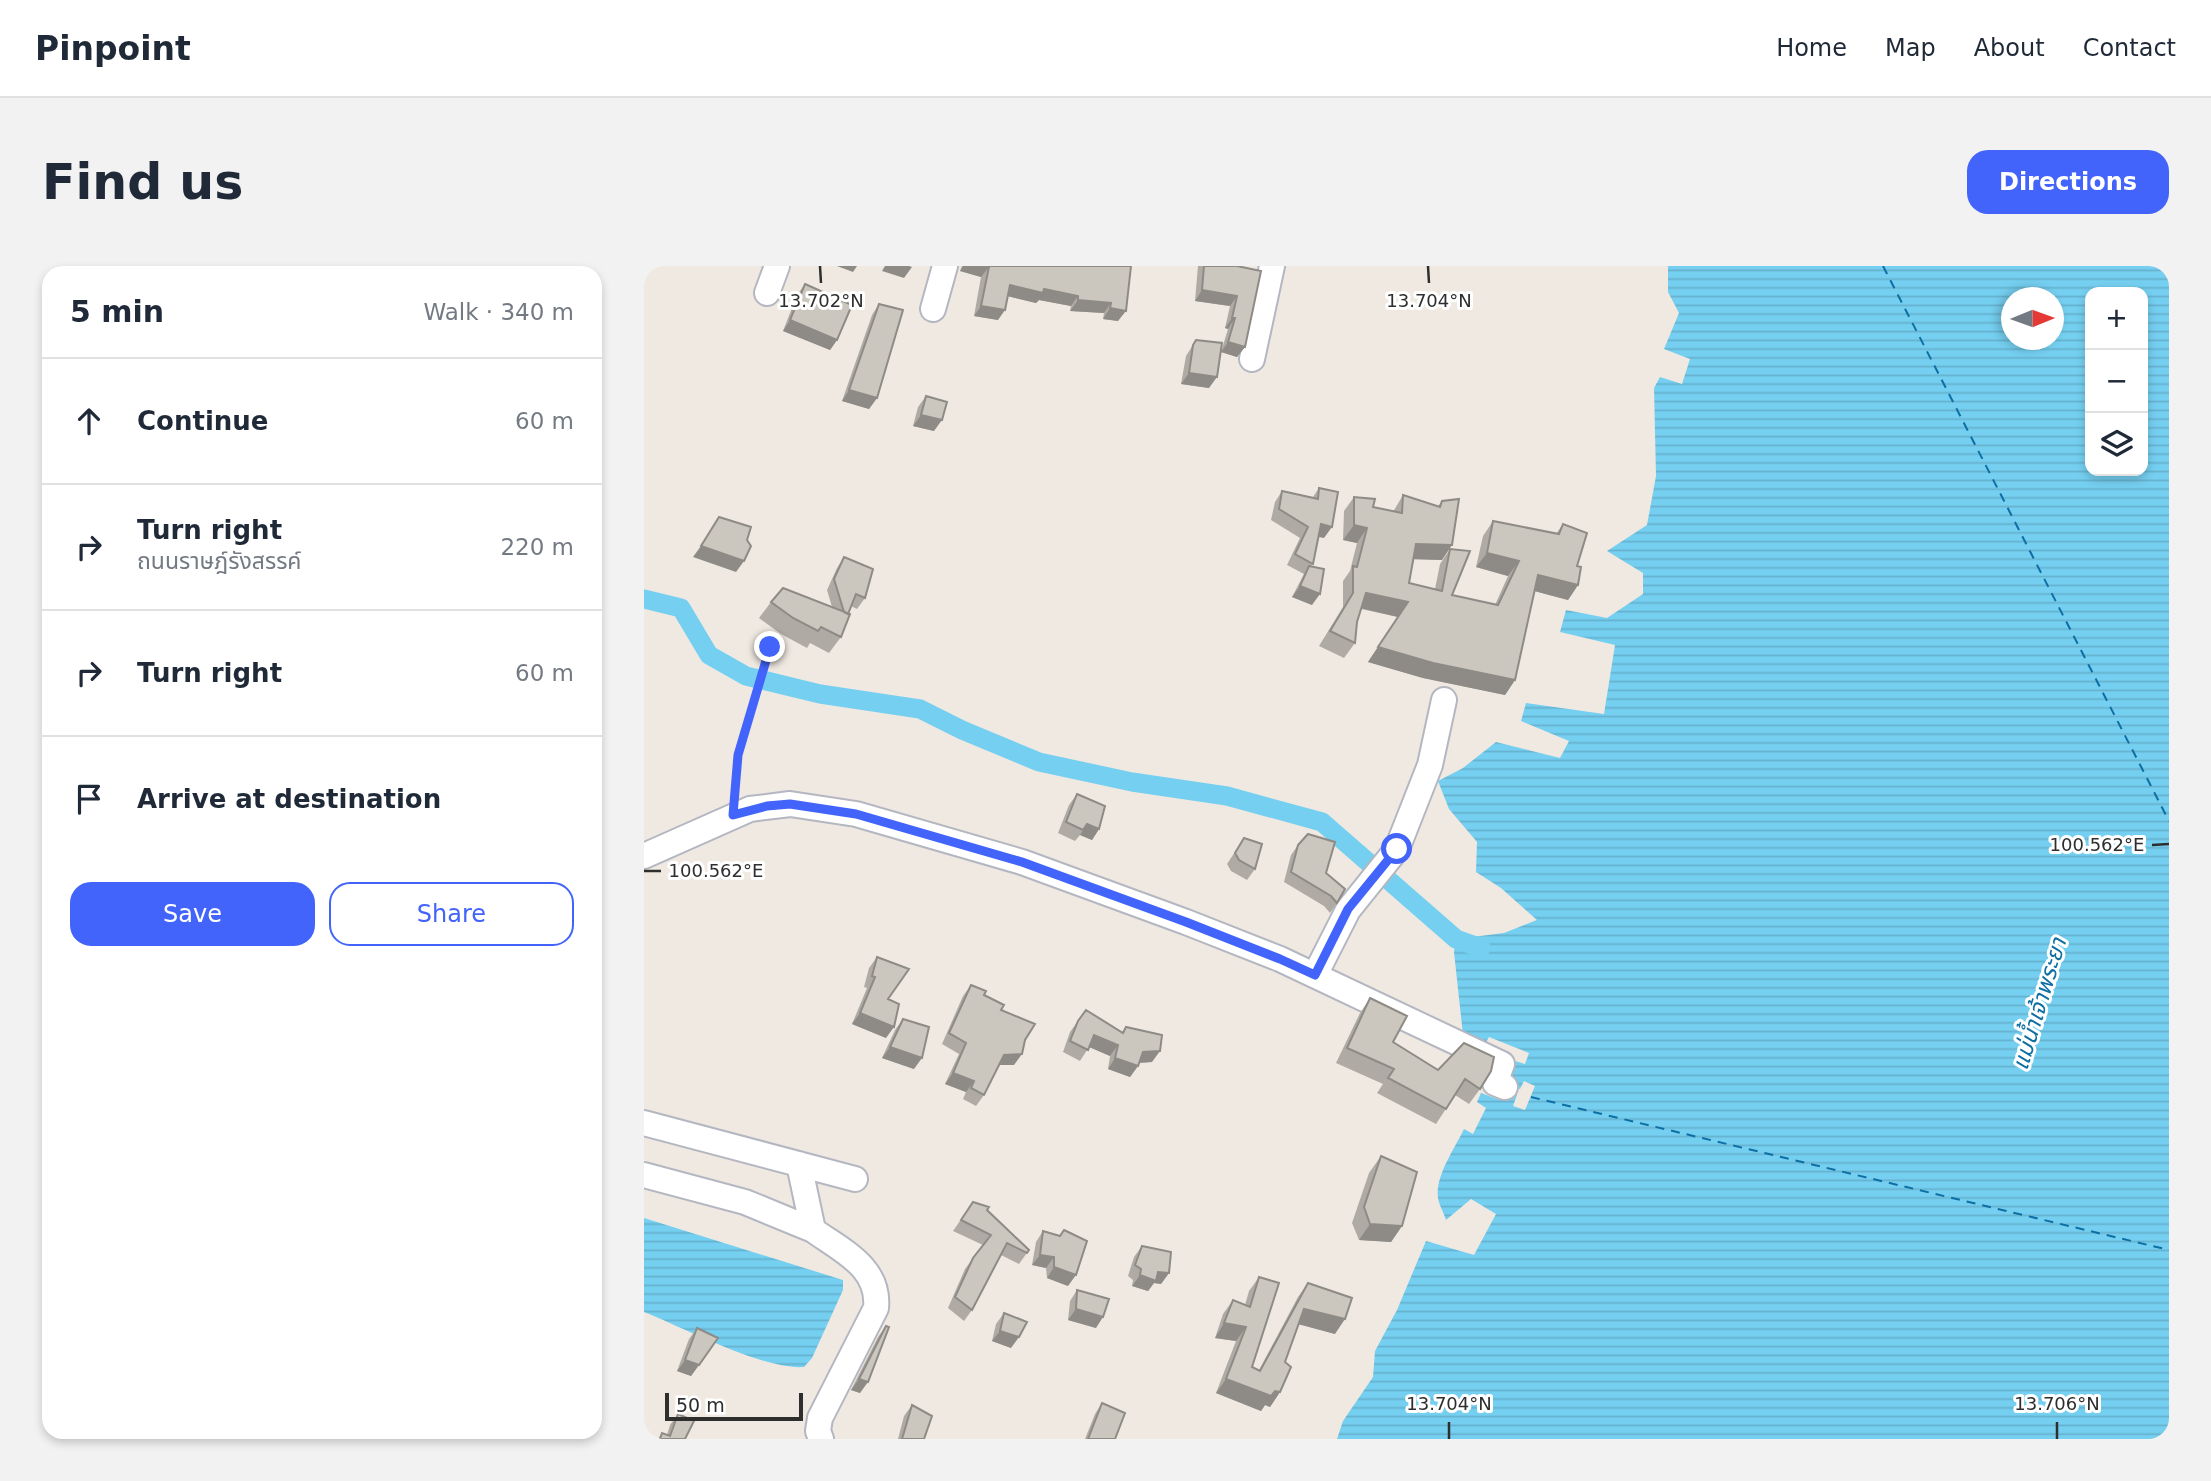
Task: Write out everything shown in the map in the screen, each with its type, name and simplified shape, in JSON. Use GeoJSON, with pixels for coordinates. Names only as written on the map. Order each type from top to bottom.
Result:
{"type":"FeatureCollection","features":[{"type":"Feature","properties":{"kind":"lane"},"geometry":{"type":"LineString","coordinates":[[767,293],[777,266]]}},
{"type":"Feature","properties":{"kind":"lane"},"geometry":{"type":"LineString","coordinates":[[933,309],[945,266]]}},
{"type":"Feature","properties":{"kind":"lane"},"geometry":{"type":"LineString","coordinates":[[1252,359],[1272,266]]}},
{"type":"Feature","properties":{"kind":"lane"},"geometry":{"type":"LineString","coordinates":[[1315,975],[1348,909],[1397,849],[1430,765],[1444,700]]}},
{"type":"Feature","properties":{"kind":"lane"},"geometry":{"type":"LineString","coordinates":[[644,856],[733,815],[758,807],[790,804],[856,814],[1022,862],[1280,959],[1502,1064],[1495,1083],[1505,1087]]}},
{"type":"Feature","properties":{"kind":"lane"},"geometry":{"type":"LineString","coordinates":[[644,1124],[855,1179]]}},
{"type":"Feature","properties":{"kind":"lane"},"geometry":{"type":"LineString","coordinates":[[799,1164],[813,1230]]}},
{"type":"Feature","properties":{"kind":"lane"},"geometry":{"type":"LineString","coordinates":[[644,1175],[745,1202],[813,1230],[868,1271],[877,1296],[876,1308],[820,1419],[818,1431],[821,1439]]}},
{"type":"Feature","properties":{"kind":"path"},"geometry":{"type":"LineString","coordinates":[[733,815],[738,755],[770,647]]}},
{"type":"Feature","properties":{"kind":"water","name":"แม่น้ำเจ้าพระยา"},"geometry":{"type":"Polygon","coordinates":[[[1668,266],[2169,266],[2169,1439],[1337,1439],[1343,1421],[1373,1377],[1375,1351],[1397,1310],[1426,1241],[1474,1255],[1496,1214],[1471,1199],[1446,1220],[1439,1203],[1438,1189],[1446,1162],[1464,1129],[1473,1134],[1486,1108],[1477,1102],[1481,1093],[1500,1100],[1515,1061],[1525,1064],[1529,1053],[1489,1037],[1485,1044],[1463,1035],[1454,952],[1456,939],[1504,933],[1537,920],[1501,888],[1476,872],[1477,842],[1449,809],[1438,781],[1463,768],[1496,742],[1560,758],[1569,741],[1521,721],[1526,703],[1604,714],[1615,645],[1560,632],[1566,610],[1607,618],[1643,594],[1643,573],[1607,551],[1647,525],[1656,476],[1654,388],[1660,377],[1682,384],[1690,359],[1664,349],[1679,313],[1668,292],[1668,266]]]}},
{"type":"Feature","properties":{"kind":"water"},"geometry":{"type":"Polygon","coordinates":[[[644,1218],[843,1280],[843,1290],[812,1358],[804,1367],[767,1362],[724,1347],[644,1312],[644,1218]]]}},
{"type":"Feature","properties":{"kind":"pier"},"geometry":{"type":"Polygon","coordinates":[[[1524,1081],[1535,1086],[1525,1110],[1513,1106],[1517,1095],[1504,1090],[1506,1084],[1520,1089],[1524,1081]]]}},
{"type":"Feature","properties":{"kind":"building"},"geometry":{"type":"Polygon","coordinates":[[[986,266],[1131,266],[1126,311],[1110,308],[1111,303],[1078,300],[1078,296],[1044,289],[1043,293],[1010,285],[1005,310],[981,306],[989,267],[986,266]]]}},
{"type":"Feature","properties":{"kind":"building"},"geometry":{"type":"Polygon","coordinates":[[[1204,266],[1237,266],[1261,271],[1245,347],[1228,342],[1235,318],[1232,318],[1237,296],[1202,290],[1204,266]]]}},
{"type":"Feature","properties":{"kind":"building"},"geometry":{"type":"Polygon","coordinates":[[[805,284],[852,305],[837,340],[790,320],[805,284]]]}},
{"type":"Feature","properties":{"kind":"building"},"geometry":{"type":"Polygon","coordinates":[[[879,304],[903,310],[877,398],[849,390],[879,304]]]}},
{"type":"Feature","properties":{"kind":"building"},"geometry":{"type":"Polygon","coordinates":[[[1196,340],[1222,343],[1217,377],[1189,373],[1196,340]]]}},
{"type":"Feature","properties":{"kind":"building"},"geometry":{"type":"Polygon","coordinates":[[[926,396],[947,402],[942,420],[921,415],[926,396]]]}},
{"type":"Feature","properties":{"kind":"building"},"geometry":{"type":"Polygon","coordinates":[[[1319,488],[1338,492],[1332,527],[1321,524],[1313,564],[1295,554],[1308,527],[1279,509],[1282,491],[1318,499],[1319,488]]]}},
{"type":"Feature","properties":{"kind":"building"},"geometry":{"type":"Polygon","coordinates":[[[1403,495],[1440,507],[1442,501],[1459,499],[1452,545],[1416,544],[1409,583],[1442,591],[1450,549],[1470,551],[1452,595],[1498,605],[1519,561],[1487,553],[1493,521],[1559,534],[1563,524],[1587,533],[1577,566],[1581,567],[1578,585],[1538,575],[1515,680],[1433,663],[1378,647],[1408,602],[1366,593],[1357,622],[1355,643],[1330,631],[1353,593],[1353,566],[1357,567],[1367,528],[1354,525],[1354,497],[1375,499],[1373,507],[1402,513],[1403,495]]]}},
{"type":"Feature","properties":{"kind":"building"},"geometry":{"type":"Polygon","coordinates":[[[719,517],[751,527],[747,540],[751,546],[744,561],[701,546],[719,517]]]}},
{"type":"Feature","properties":{"kind":"building"},"geometry":{"type":"Polygon","coordinates":[[[844,557],[873,569],[865,598],[856,594],[848,614],[844,612],[834,579],[844,557]]]}},
{"type":"Feature","properties":{"kind":"building"},"geometry":{"type":"Polygon","coordinates":[[[1309,566],[1324,569],[1320,594],[1300,586],[1309,566]]]}},
{"type":"Feature","properties":{"kind":"building"},"geometry":{"type":"Polygon","coordinates":[[[783,588],[850,614],[841,637],[821,627],[818,631],[771,602],[783,588]]]}},
{"type":"Feature","properties":{"kind":"building"},"geometry":{"type":"Polygon","coordinates":[[[1077,794],[1105,806],[1099,829],[1087,824],[1083,830],[1066,822],[1077,794]]]}},
{"type":"Feature","properties":{"kind":"building"},"geometry":{"type":"Polygon","coordinates":[[[1308,834],[1335,842],[1326,873],[1345,889],[1337,903],[1331,896],[1291,872],[1298,845],[1308,834]]]}},
{"type":"Feature","properties":{"kind":"building"},"geometry":{"type":"Polygon","coordinates":[[[1244,838],[1262,844],[1255,869],[1239,860],[1235,853],[1244,838]]]}},
{"type":"Feature","properties":{"kind":"building"},"geometry":{"type":"Polygon","coordinates":[[[877,957],[909,969],[888,999],[899,1004],[894,1027],[860,1013],[875,977],[872,976],[877,957]]]}},
{"type":"Feature","properties":{"kind":"building"},"geometry":{"type":"Polygon","coordinates":[[[971,985],[986,991],[984,995],[1004,1005],[1001,1010],[1035,1024],[1025,1040],[1022,1054],[1004,1055],[984,1095],[971,1088],[974,1081],[953,1073],[966,1043],[949,1033],[971,985]]]}},
{"type":"Feature","properties":{"kind":"building"},"geometry":{"type":"Polygon","coordinates":[[[1370,998],[1407,1016],[1393,1042],[1438,1070],[1464,1043],[1494,1057],[1491,1071],[1480,1089],[1465,1079],[1446,1109],[1388,1078],[1394,1069],[1347,1048],[1370,998]]]}},
{"type":"Feature","properties":{"kind":"building"},"geometry":{"type":"Polygon","coordinates":[[[1086,1010],[1123,1033],[1126,1027],[1162,1035],[1160,1051],[1143,1052],[1138,1066],[1115,1058],[1118,1045],[1094,1035],[1088,1050],[1070,1041],[1086,1010]]]}},
{"type":"Feature","properties":{"kind":"building"},"geometry":{"type":"Polygon","coordinates":[[[903,1019],[929,1027],[922,1058],[890,1047],[903,1019]]]}},
{"type":"Feature","properties":{"kind":"building"},"geometry":{"type":"Polygon","coordinates":[[[1381,1156],[1417,1172],[1402,1226],[1370,1224],[1364,1207],[1381,1156]]]}},
{"type":"Feature","properties":{"kind":"building"},"geometry":{"type":"Polygon","coordinates":[[[973,1202],[989,1207],[987,1210],[1029,1250],[1027,1253],[1007,1243],[972,1310],[955,1297],[973,1258],[991,1235],[961,1220],[973,1202]]]}},
{"type":"Feature","properties":{"kind":"building"},"geometry":{"type":"Polygon","coordinates":[[[1064,1230],[1087,1241],[1076,1275],[1054,1267],[1054,1257],[1040,1255],[1043,1231],[1060,1236],[1064,1230]]]}},
{"type":"Feature","properties":{"kind":"building"},"geometry":{"type":"Polygon","coordinates":[[[1142,1246],[1171,1252],[1169,1273],[1158,1272],[1156,1281],[1140,1275],[1141,1269],[1135,1265],[1142,1246]]]}},
{"type":"Feature","properties":{"kind":"building"},"geometry":{"type":"Polygon","coordinates":[[[1259,1277],[1279,1283],[1252,1367],[1260,1371],[1308,1283],[1352,1298],[1345,1319],[1304,1309],[1285,1362],[1291,1367],[1280,1392],[1275,1391],[1271,1396],[1226,1379],[1246,1327],[1224,1323],[1233,1300],[1250,1307],[1259,1277]]]}},
{"type":"Feature","properties":{"kind":"building"},"geometry":{"type":"Polygon","coordinates":[[[1077,1290],[1109,1299],[1103,1317],[1076,1309],[1077,1290]]]}},
{"type":"Feature","properties":{"kind":"building"},"geometry":{"type":"Polygon","coordinates":[[[1004,1313],[1027,1322],[1019,1337],[1000,1331],[1004,1313]]]}},
{"type":"Feature","properties":{"kind":"building"},"geometry":{"type":"Polygon","coordinates":[[[886,1326],[889,1327],[868,1382],[859,1379],[886,1326]]]}},
{"type":"Feature","properties":{"kind":"building"},"geometry":{"type":"Polygon","coordinates":[[[697,1328],[718,1338],[699,1365],[685,1360],[697,1328]]]}},
{"type":"Feature","properties":{"kind":"building"},"geometry":{"type":"Polygon","coordinates":[[[1102,1403],[1125,1413],[1115,1439],[1088,1439],[1102,1403]]]}},
{"type":"Feature","properties":{"kind":"building"},"geometry":{"type":"Polygon","coordinates":[[[912,1405],[932,1416],[924,1439],[902,1439],[912,1405]]]}},
{"type":"Feature","properties":{"kind":"building"},"geometry":{"type":"Polygon","coordinates":[[[678,1414],[694,1421],[685,1439],[660,1439],[662,1433],[670,1436],[678,1414]]]}},
{"type":"Feature","properties":{"kind":"waterway"},"geometry":{"type":"LineString","coordinates":[[644,599],[681,608],[709,655],[746,676],[820,694],[920,709],[1039,762],[1132,782],[1227,796],[1322,822],[1456,939],[1481,948]]}},
{"type":"Feature","properties":{"kind":"ferry route"},"geometry":{"type":"LineString","coordinates":[[1883,266],[2169,821]]}},
{"type":"Feature","properties":{"kind":"ferry route"},"geometry":{"type":"LineString","coordinates":[[1531,1097],[2169,1250]]}},
{"type":"Feature","properties":{"kind":"route"},"geometry":{"type":"LineString","coordinates":[[770,647],[738,755],[733,815],[750,809],[790,804],[856,814],[1022,862],[1186,922],[1315,975],[1348,909],[1397,849]]}}]}
